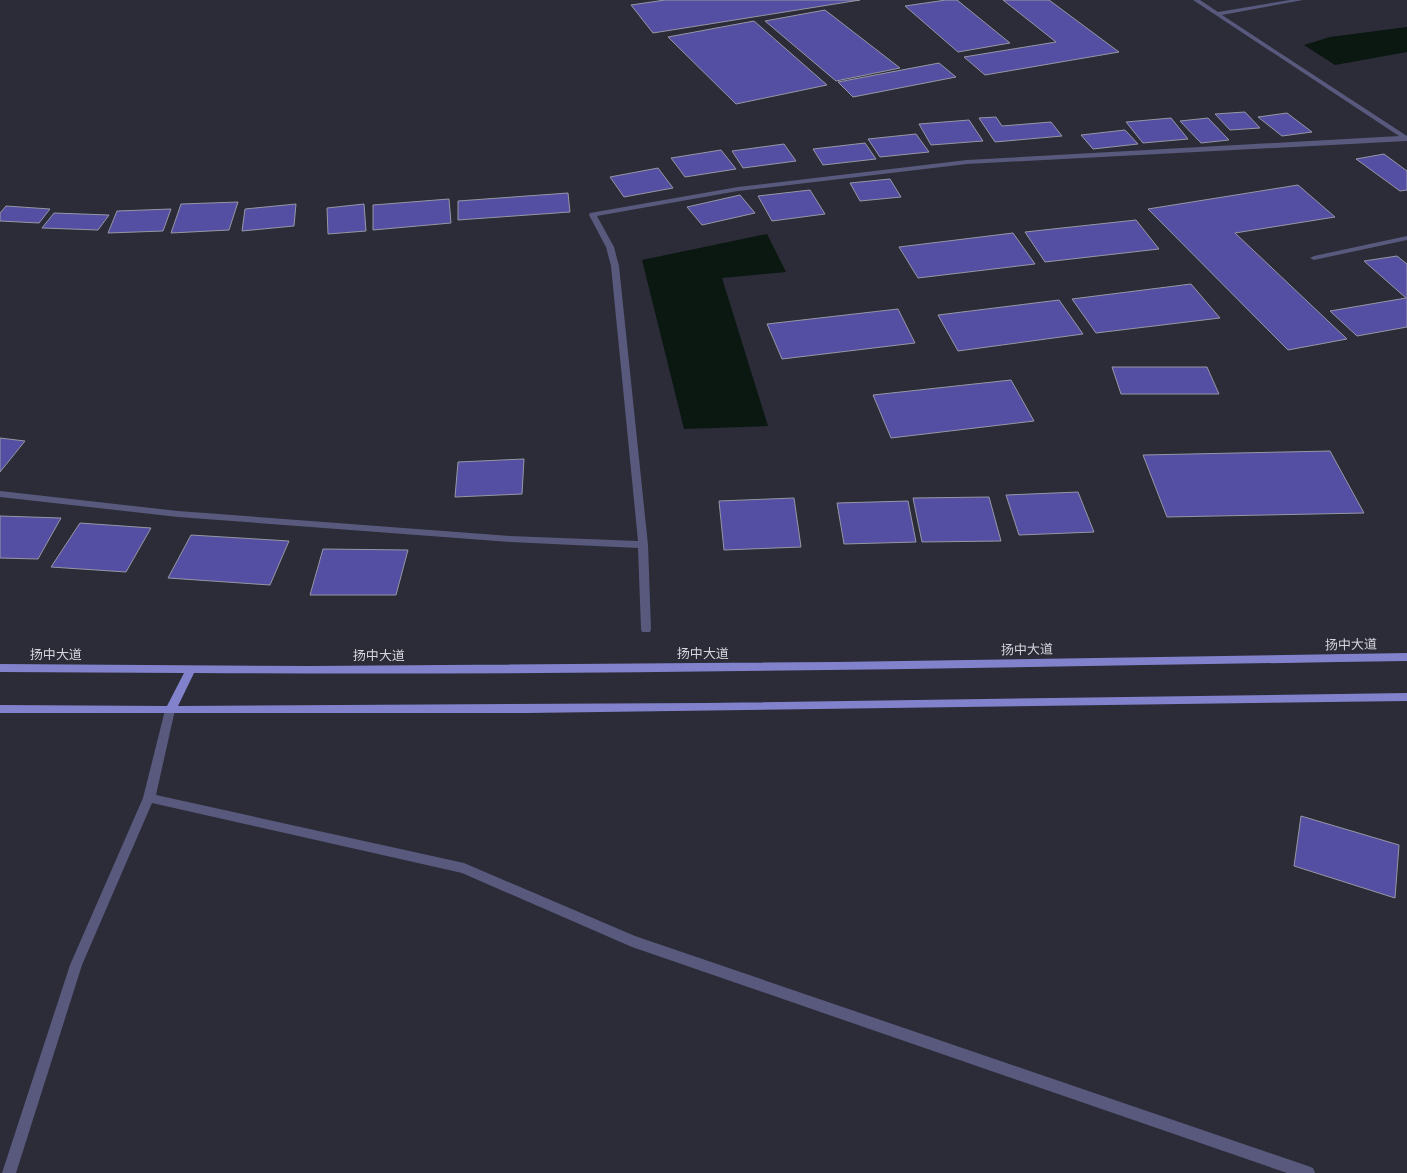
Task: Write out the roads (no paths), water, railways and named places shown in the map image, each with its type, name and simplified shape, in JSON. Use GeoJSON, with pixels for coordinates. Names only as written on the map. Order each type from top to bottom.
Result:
{"type":"FeatureCollection","features":[{"type":"Feature","properties":{"kind":"main road","name":"扬中大道"},"geometry":{"type":"LineString","coordinates":[[0,668],[191,669],[829,666],[1407,657]]}},
{"type":"Feature","properties":{"kind":"main road"},"geometry":{"type":"LineString","coordinates":[[170,710],[191,669]]}},
{"type":"Feature","properties":{"kind":"main road"},"geometry":{"type":"LineString","coordinates":[[0,709],[170,710],[822,705],[1407,697]]}},
{"type":"Feature","properties":{"kind":"street"},"geometry":{"type":"LineString","coordinates":[[1196,0],[1407,139]]}},
{"type":"Feature","properties":{"kind":"street"},"geometry":{"type":"LineString","coordinates":[[1217,14],[1300,0]]}},
{"type":"Feature","properties":{"kind":"street"},"geometry":{"type":"LineString","coordinates":[[646,629],[643,545],[614,266],[610,247],[593,215],[738,189],[967,162],[1407,139]]}},
{"type":"Feature","properties":{"kind":"street"},"geometry":{"type":"LineString","coordinates":[[1314,258],[1407,238]]}},
{"type":"Feature","properties":{"kind":"street"},"geometry":{"type":"LineString","coordinates":[[0,494],[178,514],[510,539],[643,545]]}},
{"type":"Feature","properties":{"kind":"street"},"geometry":{"type":"LineString","coordinates":[[9,1173],[76,965],[148,798],[170,710]]}},
{"type":"Feature","properties":{"kind":"street"},"geometry":{"type":"LineString","coordinates":[[148,798],[464,868],[632,941],[1308,1173]]}}]}
